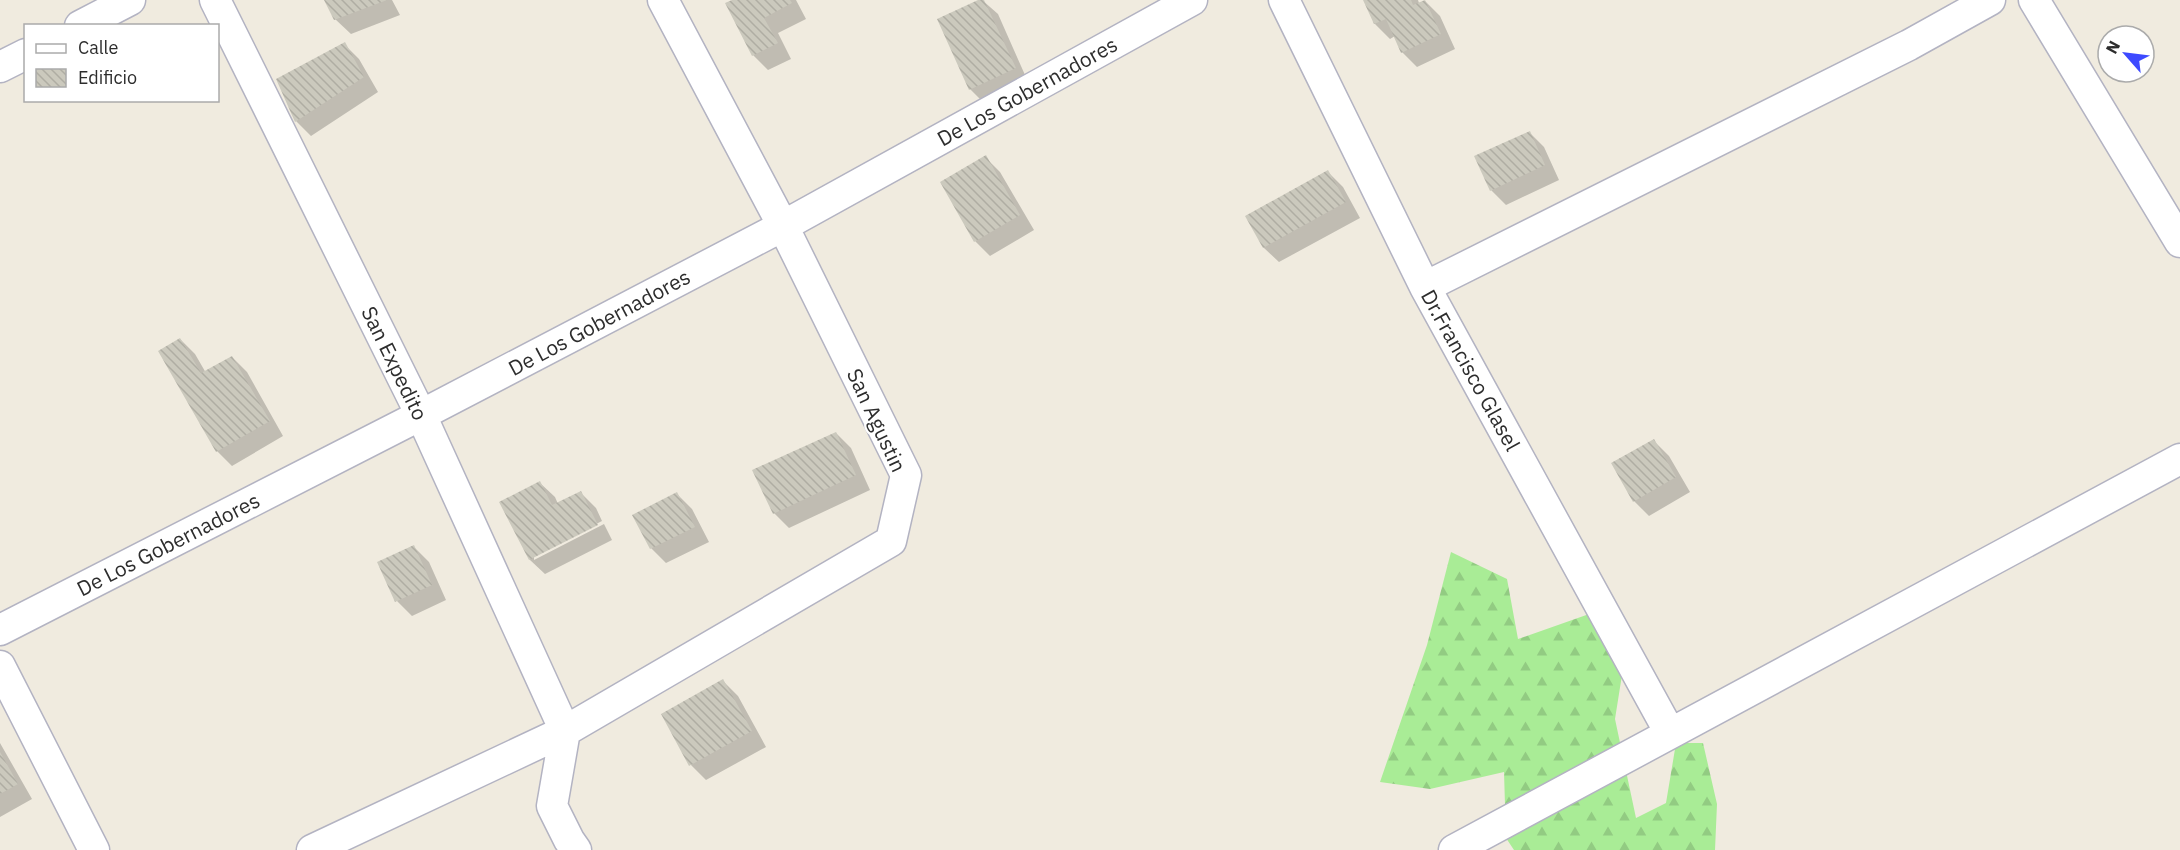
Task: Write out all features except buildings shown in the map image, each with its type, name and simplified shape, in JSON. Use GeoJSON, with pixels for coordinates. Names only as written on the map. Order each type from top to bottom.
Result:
{"type":"FeatureCollection","features":[{"type":"Feature","properties":{"kind":"street"},"geometry":{"type":"LineString","coordinates":[[84,24],[130,0]]}},
{"type":"Feature","properties":{"kind":"street","name":"San Expedito"},"geometry":{"type":"LineString","coordinates":[[215,0],[421,415],[565,731]]}},
{"type":"Feature","properties":{"kind":"street","name":"San Agustin"},"geometry":{"type":"LineString","coordinates":[[312,850],[565,731],[891,542],[906,475],[783,226],[663,0]]}},
{"type":"Feature","properties":{"kind":"street","name":"De Los Gobernadores"},"geometry":{"type":"LineString","coordinates":[[0,630],[421,415],[783,226],[1192,0]]}},
{"type":"Feature","properties":{"kind":"street","name":"Dr.Francisco Glasel"},"geometry":{"type":"LineString","coordinates":[[1284,0],[1425,286],[1670,734]]}},
{"type":"Feature","properties":{"kind":"street"},"geometry":{"type":"LineString","coordinates":[[1425,286],[1909,45],[1990,0]]}},
{"type":"Feature","properties":{"kind":"street"},"geometry":{"type":"LineString","coordinates":[[2034,0],[2180,242]]}},
{"type":"Feature","properties":{"kind":"street"},"geometry":{"type":"LineString","coordinates":[[0,67],[24,55]]}},
{"type":"Feature","properties":{"kind":"street"},"geometry":{"type":"LineString","coordinates":[[1454,850],[2180,459]]}},
{"type":"Feature","properties":{"kind":"street"},"geometry":{"type":"LineString","coordinates":[[0,666],[94,850]]}},
{"type":"Feature","properties":{"kind":"street"},"geometry":{"type":"LineString","coordinates":[[565,731],[552,806],[576,850]]}},
{"type":"Feature","properties":{"kind":"green space"},"geometry":{"type":"Polygon","coordinates":[[[1451,552],[1507,579],[1518,639],[1592,613],[1625,656],[1615,719],[1636,818],[1666,803],[1676,743],[1703,743],[1717,804],[1715,850],[1514,850],[1506,838],[1504,772],[1430,789],[1380,782],[1427,645],[1451,552]]]}}]}
